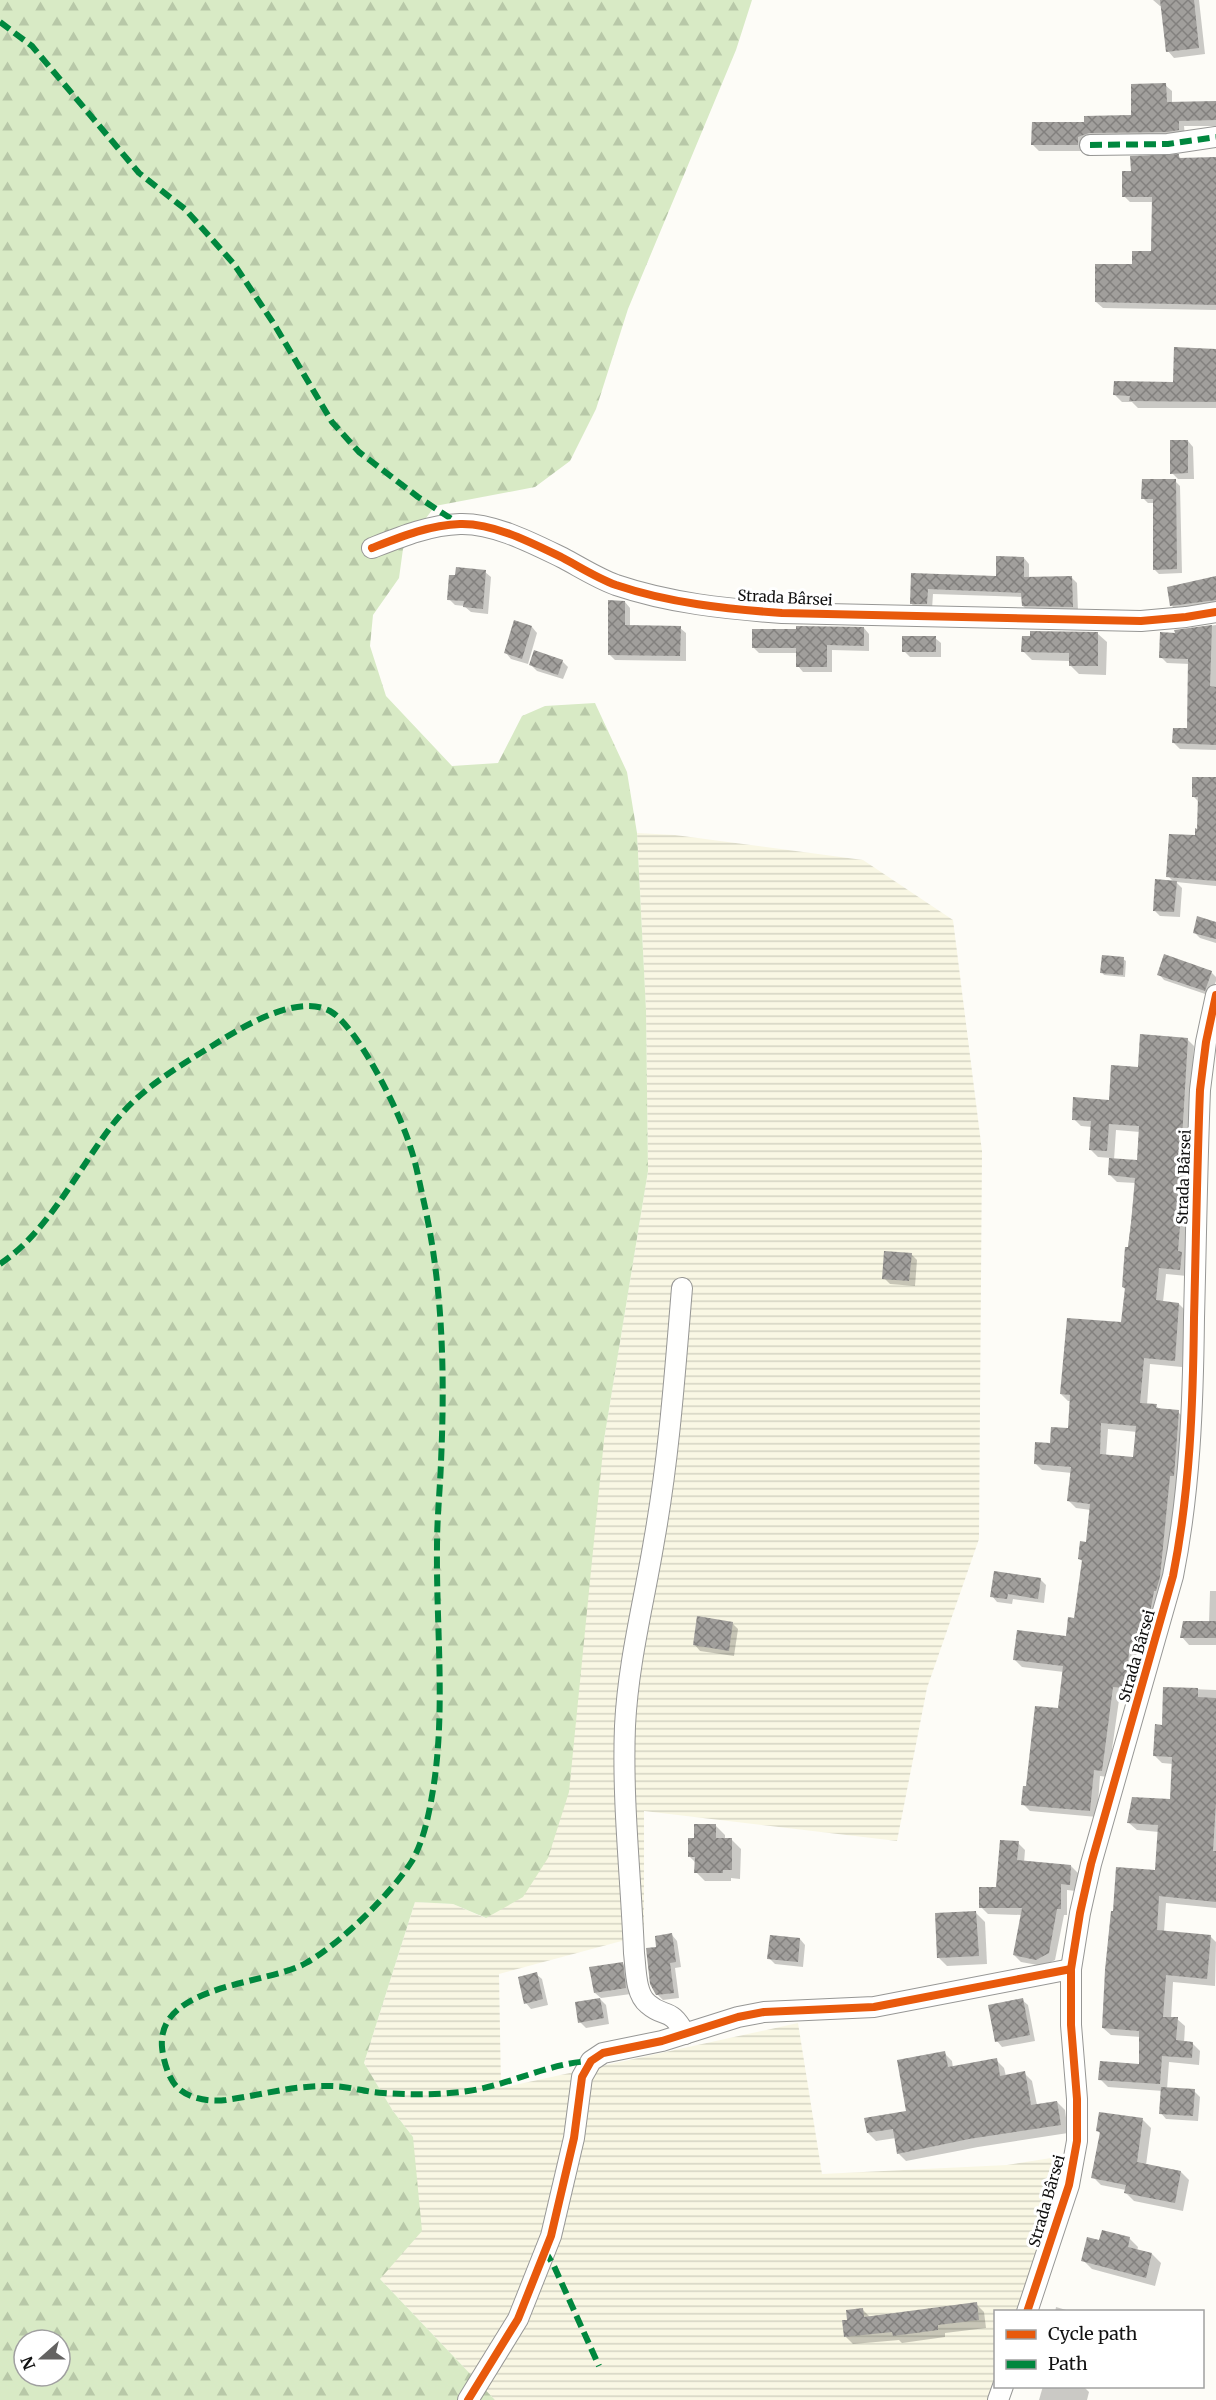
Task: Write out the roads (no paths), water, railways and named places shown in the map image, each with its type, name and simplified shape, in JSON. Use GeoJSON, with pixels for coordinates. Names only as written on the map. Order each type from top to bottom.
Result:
{"type":"FeatureCollection","features":[{"type":"Feature","properties":{"kind":"street"},"geometry":{"type":"LineString","coordinates":[[1090,145],[1168,144],[1216,137]]}},
{"type":"Feature","properties":{"kind":"street","name":"Strada Bârsei"},"geometry":{"type":"LineString","coordinates":[[372,548],[435,527],[459,524],[478,525],[522,540],[616,585],[657,596],[732,610],[1141,621],[1216,612]]}},
{"type":"Feature","properties":{"kind":"street","name":"Strada Bârsei"},"geometry":{"type":"LineString","coordinates":[[1028,2310],[1069,2185],[1077,2140],[1077,2099],[1071,2025],[1071,1969],[1080,1913],[1091,1864],[1165,1608],[1180,1542],[1186,1495],[1193,1379],[1200,1090],[1206,1042],[1215,1002]]}},
{"type":"Feature","properties":{"kind":"street"},"geometry":{"type":"LineString","coordinates":[[682,1288],[671,1416],[654,1540],[630,1676],[625,1769],[634,1953],[638,1980],[643,1998],[649,2006],[669,2013],[677,2019],[685,2034]]}},
{"type":"Feature","properties":{"kind":"street"},"geometry":{"type":"LineString","coordinates":[[468,2400],[518,2319],[551,2236],[574,2138],[582,2078],[591,2061],[603,2053],[662,2042],[738,2017],[764,2012],[874,2007],[1071,1969]]}}]}
